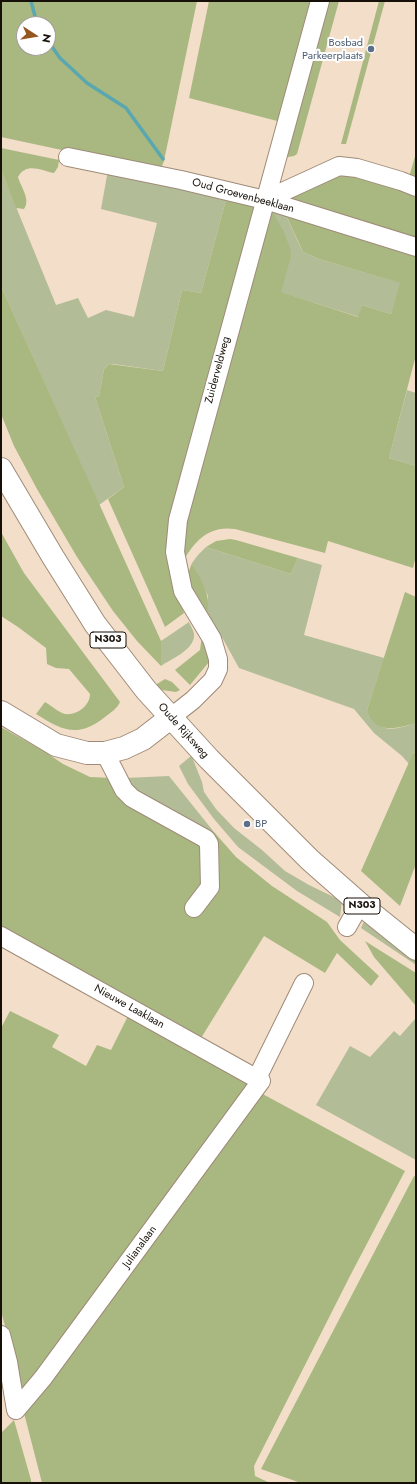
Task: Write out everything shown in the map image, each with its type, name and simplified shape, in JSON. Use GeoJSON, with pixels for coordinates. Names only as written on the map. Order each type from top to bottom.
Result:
{"type":"FeatureCollection","features":[{"type":"Feature","properties":{"kind":"main road","name":"Oude Rijksweg"},"geometry":{"type":"LineString","coordinates":[[1,469],[49,551],[95,624],[138,680],[170,718],[208,760],[310,860],[360,904],[416,949]]}},
{"type":"Feature","properties":{"kind":"main road"},"geometry":{"type":"LineString","coordinates":[[1,712],[56,745],[87,753],[105,752],[124,748],[143,739],[170,718]]}},
{"type":"Feature","properties":{"kind":"street","name":"Zuiderveldweg"},"geometry":{"type":"LineString","coordinates":[[170,718],[201,693],[213,680],[218,669],[218,658],[212,639],[183,591],[175,552],[178,520],[320,1]]}},
{"type":"Feature","properties":{"kind":"street","name":"Oud Groevenbeeklaan"},"geometry":{"type":"LineString","coordinates":[[68,157],[182,180],[265,200],[416,247]]}},
{"type":"Feature","properties":{"kind":"street"},"geometry":{"type":"LineString","coordinates":[[265,200],[273,195],[339,166],[357,168],[416,187]]}},
{"type":"Feature","properties":{"kind":"street"},"geometry":{"type":"LineString","coordinates":[[105,752],[124,790],[132,798],[206,839],[209,844],[210,887],[194,908]]}},
{"type":"Feature","properties":{"kind":"street"},"geometry":{"type":"LineString","coordinates":[[347,927],[360,904]]}},
{"type":"Feature","properties":{"kind":"street","name":"Nieuwe Laaklaan"},"geometry":{"type":"LineString","coordinates":[[1,936],[259,1080]]}},
{"type":"Feature","properties":{"kind":"street"},"geometry":{"type":"LineString","coordinates":[[259,1080],[304,983]]}},
{"type":"Feature","properties":{"kind":"street","name":"Julianalaan"},"geometry":{"type":"LineString","coordinates":[[8,1411],[43,1378],[259,1080]]}},
{"type":"Feature","properties":{"kind":"street"},"geometry":{"type":"LineString","coordinates":[[1,1334],[8,1362],[8,1411]]}},
{"type":"Feature","properties":{"kind":"green space"},"geometry":{"type":"Polygon","coordinates":[[[1,1],[197,1],[164,161],[160,171],[1,137],[1,1]]]}},
{"type":"Feature","properties":{"kind":"green space"},"geometry":{"type":"Polygon","coordinates":[[[209,1],[314,1],[281,122],[189,98],[209,1]]]}},
{"type":"Feature","properties":{"kind":"green space"},"geometry":{"type":"Polygon","coordinates":[[[325,1],[339,1],[297,154],[282,158],[325,1]]]}},
{"type":"Feature","properties":{"kind":"green space"},"geometry":{"type":"Polygon","coordinates":[[[379,1],[385,1],[346,144],[341,144],[379,1]]]}},
{"type":"Feature","properties":{"kind":"green space"},"geometry":{"type":"Polygon","coordinates":[[[1,148],[59,160],[58,167],[54,173],[34,168],[29,168],[21,172],[18,177],[26,198],[26,205],[24,209],[16,208],[1,170],[1,148]]]}},
{"type":"Feature","properties":{"kind":"green space"},"geometry":{"type":"Polygon","coordinates":[[[416,153],[416,180],[409,177],[416,153]]]}},
{"type":"Feature","properties":{"kind":"green space"},"geometry":{"type":"Polygon","coordinates":[[[340,168],[416,192],[416,242],[276,197],[340,168]]]}},
{"type":"Feature","properties":{"kind":"green space"},"geometry":{"type":"Polygon","coordinates":[[[1,170],[56,305],[78,298],[88,318],[106,310],[134,317],[157,223],[101,209],[108,170],[227,196],[201,293],[182,290],[163,371],[113,364],[109,364],[104,369],[99,396],[95,397],[124,487],[99,505],[1,286],[1,170]]]}},
{"type":"Feature","properties":{"kind":"green space"},"geometry":{"type":"Polygon","coordinates":[[[227,196],[258,203],[167,552],[178,598],[184,613],[165,627],[108,499],[124,487],[95,397],[99,396],[104,369],[109,364],[163,371],[182,290],[201,293],[227,196]]]}},
{"type":"Feature","properties":{"kind":"green space"},"geometry":{"type":"Polygon","coordinates":[[[269,206],[284,211],[303,252],[319,259],[401,283],[391,314],[362,305],[359,317],[280,292],[292,254],[269,206]]]}},
{"type":"Feature","properties":{"kind":"green space"},"geometry":{"type":"Polygon","coordinates":[[[269,206],[284,232],[292,254],[281,292],[358,317],[362,305],[391,314],[400,283],[319,259],[303,252],[284,211],[416,253],[416,355],[389,458],[416,466],[416,556],[413,568],[328,541],[325,553],[235,529],[225,528],[216,530],[202,537],[181,565],[179,541],[269,206]]]}},
{"type":"Feature","properties":{"kind":"green space"},"geometry":{"type":"Polygon","coordinates":[[[1,286],[161,641],[161,666],[137,641],[113,611],[77,557],[37,489],[14,446],[1,414],[1,286]]]}},
{"type":"Feature","properties":{"kind":"green space"},"geometry":{"type":"Polygon","coordinates":[[[407,390],[416,393],[416,466],[389,458],[407,390]]]}},
{"type":"Feature","properties":{"kind":"green space"},"geometry":{"type":"Polygon","coordinates":[[[1,532],[24,573],[120,702],[117,707],[95,724],[78,730],[70,730],[62,728],[36,714],[45,702],[62,713],[76,713],[87,703],[90,694],[69,669],[56,668],[47,664],[46,648],[1,616],[1,532]]]}},
{"type":"Feature","properties":{"kind":"green space"},"geometry":{"type":"Polygon","coordinates":[[[230,539],[298,558],[291,574],[206,547],[216,541],[230,539]]]}},
{"type":"Feature","properties":{"kind":"green space"},"geometry":{"type":"Polygon","coordinates":[[[206,547],[291,574],[298,558],[322,565],[304,635],[384,658],[367,710],[377,724],[382,727],[394,729],[416,723],[416,752],[413,753],[409,764],[402,756],[374,733],[354,709],[239,668],[223,639],[206,616],[208,596],[192,563],[206,547]]]}},
{"type":"Feature","properties":{"kind":"green space"},"geometry":{"type":"Polygon","coordinates":[[[192,563],[207,595],[208,609],[206,616],[184,584],[192,563]]]}},
{"type":"Feature","properties":{"kind":"green space"},"geometry":{"type":"Polygon","coordinates":[[[405,592],[416,597],[416,723],[401,727],[387,728],[375,724],[367,710],[405,592]]]}},
{"type":"Feature","properties":{"kind":"green space"},"geometry":{"type":"Polygon","coordinates":[[[189,622],[194,633],[192,642],[185,650],[161,666],[161,641],[189,622]]]}},
{"type":"Feature","properties":{"kind":"green space"},"geometry":{"type":"Polygon","coordinates":[[[202,635],[209,651],[209,662],[190,685],[175,670],[200,650],[202,635]]]}},
{"type":"Feature","properties":{"kind":"green space"},"geometry":{"type":"Polygon","coordinates":[[[165,679],[172,682],[180,690],[176,692],[162,690],[157,686],[157,684],[165,679]]]}},
{"type":"Feature","properties":{"kind":"green space"},"geometry":{"type":"Polygon","coordinates":[[[1,727],[47,753],[63,764],[90,777],[112,778],[119,791],[136,807],[200,839],[205,846],[203,861],[205,880],[186,905],[195,910],[211,887],[215,876],[212,859],[212,843],[208,833],[196,823],[214,832],[236,857],[272,886],[327,922],[340,940],[379,976],[371,986],[337,953],[325,973],[264,936],[198,1043],[1,932],[1,727]]]}},
{"type":"Feature","properties":{"kind":"green space"},"geometry":{"type":"Polygon","coordinates":[[[416,752],[416,864],[400,906],[361,871],[413,753],[416,752]]]}},
{"type":"Feature","properties":{"kind":"green space"},"geometry":{"type":"Polygon","coordinates":[[[191,756],[202,782],[204,792],[216,809],[234,828],[262,850],[285,871],[309,885],[342,901],[340,917],[297,891],[238,847],[214,819],[188,784],[179,766],[191,756]]]}},
{"type":"Feature","properties":{"kind":"green space"},"geometry":{"type":"Polygon","coordinates":[[[169,776],[214,832],[142,797],[125,778],[169,776]]]}},
{"type":"Feature","properties":{"kind":"green space"},"geometry":{"type":"Polygon","coordinates":[[[365,919],[416,957],[416,965],[361,928],[365,919]]]}},
{"type":"Feature","properties":{"kind":"green space"},"geometry":{"type":"Polygon","coordinates":[[[365,941],[416,973],[416,1006],[374,957],[365,941]]]}},
{"type":"Feature","properties":{"kind":"green space"},"geometry":{"type":"Polygon","coordinates":[[[10,1011],[59,1035],[52,1047],[86,1066],[97,1045],[111,1050],[128,1016],[248,1084],[25,1387],[22,1389],[1,1311],[1,1028],[10,1011]]]}},
{"type":"Feature","properties":{"kind":"green space"},"geometry":{"type":"Polygon","coordinates":[[[415,1019],[416,1160],[316,1105],[350,1046],[370,1057],[394,1031],[400,1036],[415,1019]]]}},
{"type":"Feature","properties":{"kind":"green space"},"geometry":{"type":"Polygon","coordinates":[[[259,1092],[405,1171],[254,1466],[255,1476],[270,1483],[42,1483],[24,1413],[259,1092]]]}},
{"type":"Feature","properties":{"kind":"green space"},"geometry":{"type":"Polygon","coordinates":[[[414,1176],[416,1177],[416,1483],[301,1483],[261,1469],[414,1176]]]}},
{"type":"Feature","properties":{"kind":"green space"},"geometry":{"type":"Polygon","coordinates":[[[14,1420],[31,1483],[1,1483],[1,1433],[14,1420]]]}},
{"type":"Feature","properties":{"kind":"waterway"},"geometry":{"type":"LineString","coordinates":[[31,1],[35,16]]}},
{"type":"Feature","properties":{"kind":"waterway"},"geometry":{"type":"LineString","coordinates":[[56,52],[60,58],[87,83],[126,108],[163,159]]}},
{"type":"Feature","properties":{"kind":"place","name":"Bosbad Parkeerplaats"},"geometry":{"type":"Point","coordinates":[371,49]}},
{"type":"Feature","properties":{"kind":"place","name":"BP"},"geometry":{"type":"Point","coordinates":[247,824]}}]}
